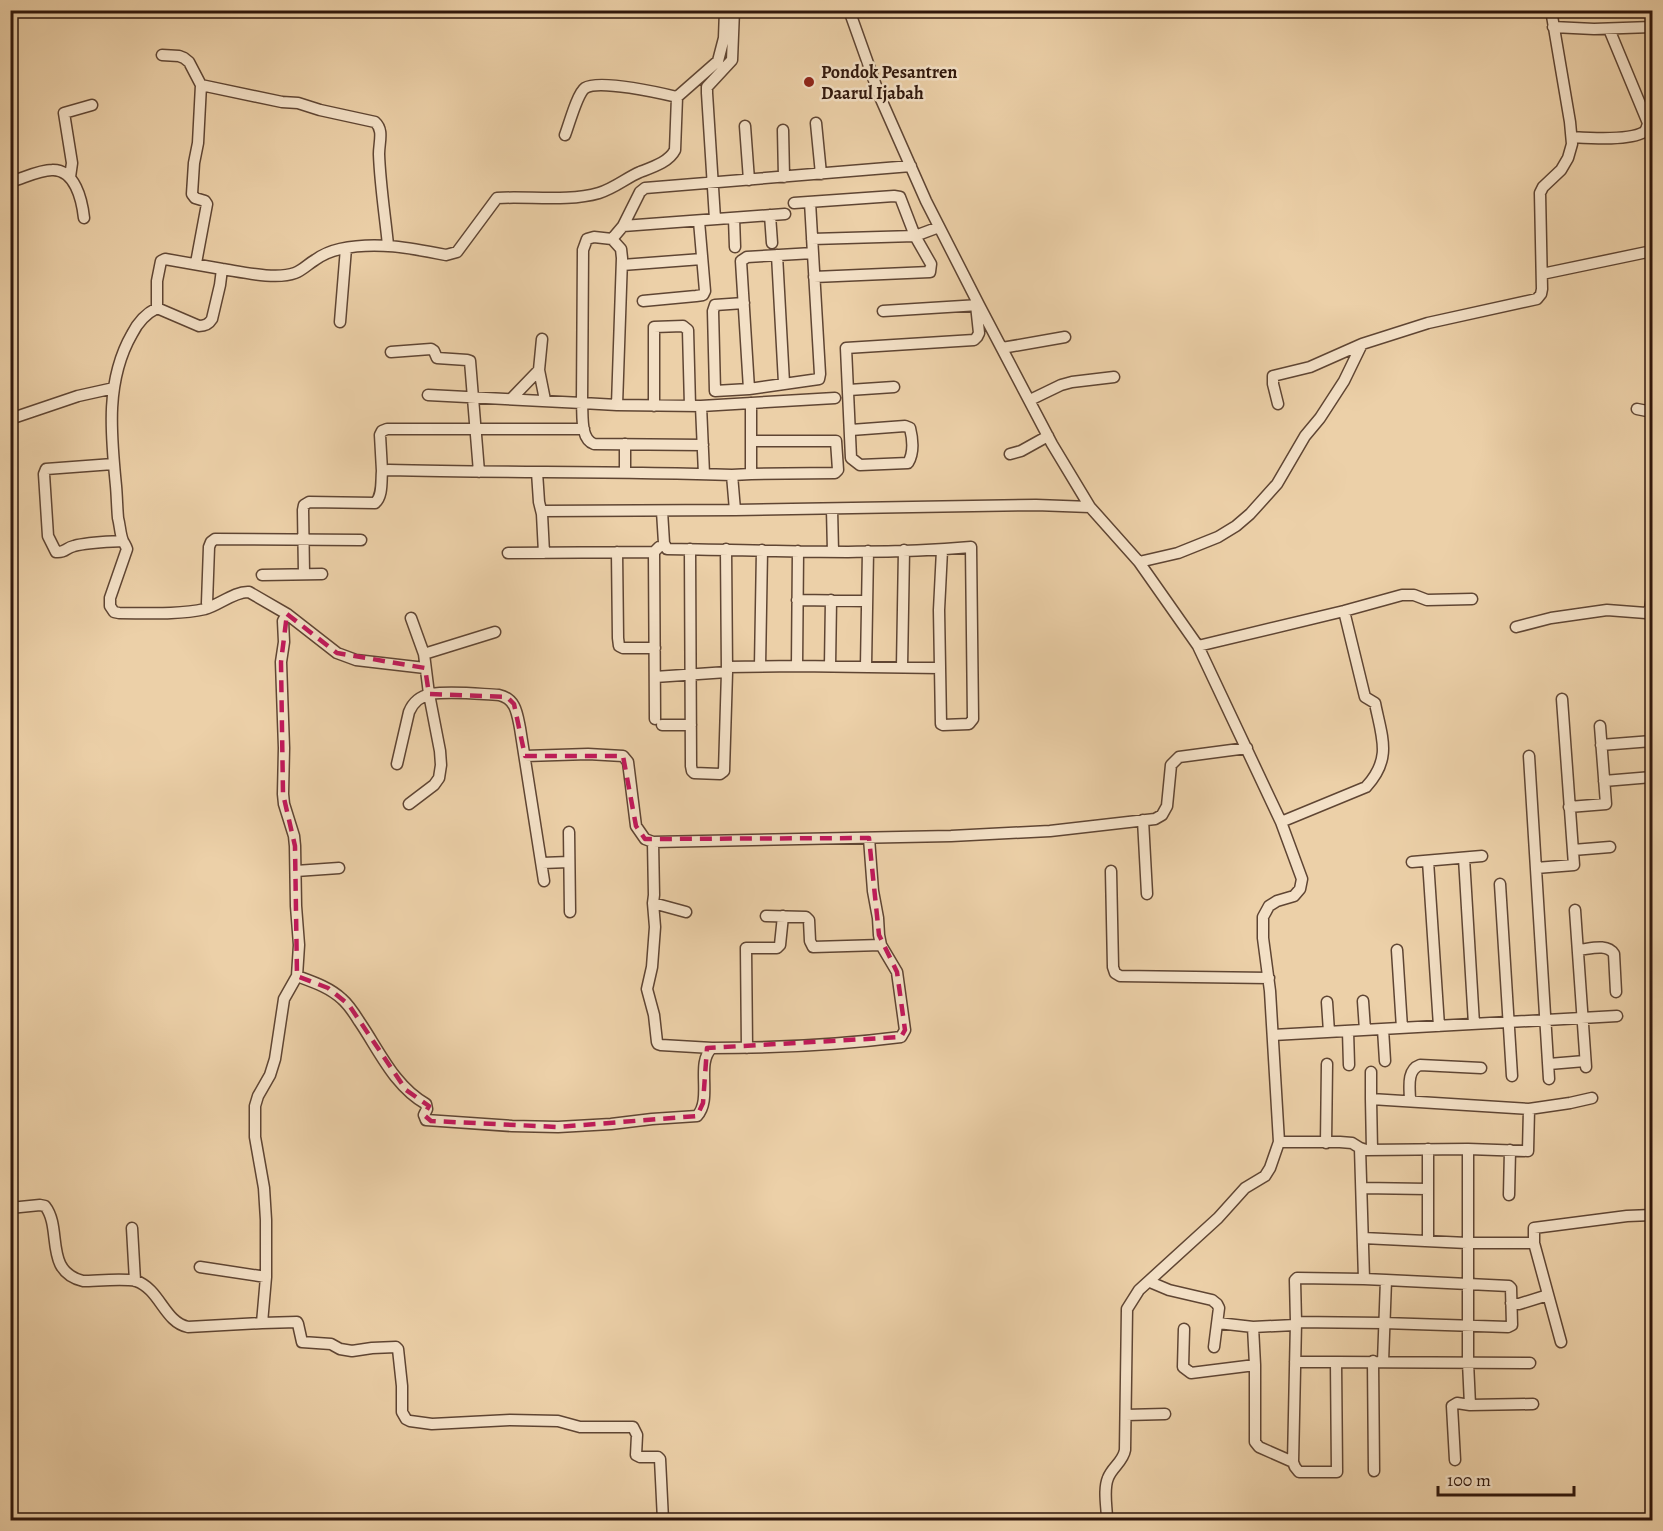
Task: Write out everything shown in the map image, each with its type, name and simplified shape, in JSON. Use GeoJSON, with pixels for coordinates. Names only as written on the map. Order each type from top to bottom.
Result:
{"type":"FeatureCollection","features":[{"type":"Feature","properties":{"kind":"street"},"geometry":{"type":"LineString","coordinates":[[157,308],[157,281],[161,261],[165,259],[222,269],[285,275],[299,271],[329,252],[346,248],[388,245],[450,255],[457,252],[497,198],[532,199],[599,193],[671,158],[675,150],[677,97],[718,61],[723,38],[725,10]]}},
{"type":"Feature","properties":{"kind":"street"},"geometry":{"type":"LineString","coordinates":[[715,219],[707,87],[732,60],[734,10]]}},
{"type":"Feature","properties":{"kind":"street"},"geometry":{"type":"LineString","coordinates":[[849,10],[880,97],[977,305],[1048,436],[1090,507],[1139,562],[1198,646],[1281,822],[1302,879],[1300,889],[1294,896],[1269,906],[1263,916],[1279,1142],[1270,1168],[1264,1176],[1245,1188],[1236,1201],[1139,1290],[1128,1309],[1124,1457],[1112,1471],[1105,1488],[1107,1521]]}},
{"type":"Feature","properties":{"kind":"street"},"geometry":{"type":"LineString","coordinates":[[1278,404],[1272,384],[1273,376],[1310,367],[1362,344],[1428,323],[1538,299],[1542,289],[1540,193],[1543,187],[1561,170],[1572,144],[1551,10]]}},
{"type":"Feature","properties":{"kind":"street"},"geometry":{"type":"LineString","coordinates":[[1553,27],[1609,29],[1653,27]]}},
{"type":"Feature","properties":{"kind":"street"},"geometry":{"type":"LineString","coordinates":[[1572,137],[1623,138],[1647,129],[1648,123],[1609,29]]}},
{"type":"Feature","properties":{"kind":"street"},"geometry":{"type":"LineString","coordinates":[[162,55],[184,58],[189,62],[201,85],[198,143],[192,189],[193,196],[207,204],[196,263]]}},
{"type":"Feature","properties":{"kind":"street"},"geometry":{"type":"LineString","coordinates":[[201,85],[282,102],[298,103],[375,122],[381,131],[380,160],[388,245]]}},
{"type":"Feature","properties":{"kind":"street"},"geometry":{"type":"LineString","coordinates":[[565,135],[580,93],[586,87],[630,87],[677,97]]}},
{"type":"Feature","properties":{"kind":"street"},"geometry":{"type":"LineString","coordinates":[[70,177],[72,163],[64,113],[92,105]]}},
{"type":"Feature","properties":{"kind":"street"},"geometry":{"type":"LineString","coordinates":[[816,123],[821,174]]}},
{"type":"Feature","properties":{"kind":"street"},"geometry":{"type":"LineString","coordinates":[[745,126],[749,180]]}},
{"type":"Feature","properties":{"kind":"street"},"geometry":{"type":"LineString","coordinates":[[783,130],[784,177]]}},
{"type":"Feature","properties":{"kind":"street"},"geometry":{"type":"LineString","coordinates":[[612,239],[623,226],[637,196],[645,188],[911,166]]}},
{"type":"Feature","properties":{"kind":"street"},"geometry":{"type":"LineString","coordinates":[[10,182],[52,170],[61,171],[70,177],[77,190],[84,218]]}},
{"type":"Feature","properties":{"kind":"street"},"geometry":{"type":"LineString","coordinates":[[794,203],[900,197],[915,236],[931,264],[930,272],[814,277]]}},
{"type":"Feature","properties":{"kind":"street"},"geometry":{"type":"LineString","coordinates":[[744,303],[715,304],[713,310],[715,391],[749,389],[819,379],[810,202]]}},
{"type":"Feature","properties":{"kind":"street"},"geometry":{"type":"LineString","coordinates":[[623,226],[785,214]]}},
{"type":"Feature","properties":{"kind":"street"},"geometry":{"type":"LineString","coordinates":[[770,216],[772,243]]}},
{"type":"Feature","properties":{"kind":"street"},"geometry":{"type":"LineString","coordinates":[[734,218],[735,247]]}},
{"type":"Feature","properties":{"kind":"street"},"geometry":{"type":"LineString","coordinates":[[643,302],[703,295],[705,291],[699,221]]}},
{"type":"Feature","properties":{"kind":"street"},"geometry":{"type":"LineString","coordinates":[[812,239],[915,236],[939,227]]}},
{"type":"Feature","properties":{"kind":"street"},"geometry":{"type":"LineString","coordinates":[[617,405],[621,249],[612,239],[594,237],[587,239],[583,250],[582,403],[586,440],[589,443],[703,445]]}},
{"type":"Feature","properties":{"kind":"street"},"geometry":{"type":"LineString","coordinates":[[340,322],[346,248]]}},
{"type":"Feature","properties":{"kind":"street"},"geometry":{"type":"LineString","coordinates":[[1542,274],[1653,251]]}},
{"type":"Feature","properties":{"kind":"street"},"geometry":{"type":"LineString","coordinates":[[749,389],[741,261],[747,256],[813,254]]}},
{"type":"Feature","properties":{"kind":"street"},"geometry":{"type":"LineString","coordinates":[[777,255],[784,383]]}},
{"type":"Feature","properties":{"kind":"street"},"geometry":{"type":"LineString","coordinates":[[622,265],[702,259]]}},
{"type":"Feature","properties":{"kind":"street"},"geometry":{"type":"LineString","coordinates":[[157,308],[199,327],[209,323],[212,319],[222,269]]}},
{"type":"Feature","properties":{"kind":"street"},"geometry":{"type":"LineString","coordinates":[[883,310],[977,305]]}},
{"type":"Feature","properties":{"kind":"street"},"geometry":{"type":"LineString","coordinates":[[850,430],[905,426],[910,428],[911,458],[908,463],[860,465],[851,458],[846,348],[974,340],[979,333],[977,305]]}},
{"type":"Feature","properties":{"kind":"street"},"geometry":{"type":"LineString","coordinates":[[157,308],[147,313],[126,344],[114,388],[111,426],[113,465],[118,517],[123,541],[126,544],[126,553],[110,598],[110,606],[114,612],[197,611],[214,606],[243,591],[249,592],[287,614],[337,653],[356,660],[425,668]]}},
{"type":"Feature","properties":{"kind":"street"},"geometry":{"type":"LineString","coordinates":[[654,406],[654,327],[683,326],[688,330],[696,406],[703,445],[704,474]]}},
{"type":"Feature","properties":{"kind":"street"},"geometry":{"type":"LineString","coordinates":[[1002,348],[1065,337]]}},
{"type":"Feature","properties":{"kind":"street"},"geometry":{"type":"LineString","coordinates":[[542,339],[539,370],[545,400]]}},
{"type":"Feature","properties":{"kind":"street"},"geometry":{"type":"LineString","coordinates":[[1139,562],[1178,553],[1218,537],[1250,514],[1277,484],[1305,436],[1320,418],[1344,381],[1362,344]]}},
{"type":"Feature","properties":{"kind":"street"},"geometry":{"type":"LineString","coordinates":[[391,352],[431,349],[437,358],[470,361],[478,472]]}},
{"type":"Feature","properties":{"kind":"street"},"geometry":{"type":"LineString","coordinates":[[511,399],[539,370]]}},
{"type":"Feature","properties":{"kind":"street"},"geometry":{"type":"LineString","coordinates":[[1030,400],[1061,385],[1114,377]]}},
{"type":"Feature","properties":{"kind":"street"},"geometry":{"type":"LineString","coordinates":[[849,390],[894,387]]}},
{"type":"Feature","properties":{"kind":"street"},"geometry":{"type":"LineString","coordinates":[[10,419],[78,396],[114,388]]}},
{"type":"Feature","properties":{"kind":"street"},"geometry":{"type":"LineString","coordinates":[[428,396],[654,406],[696,406],[835,398]]}},
{"type":"Feature","properties":{"kind":"street"},"geometry":{"type":"LineString","coordinates":[[751,403],[752,474]]}},
{"type":"Feature","properties":{"kind":"street"},"geometry":{"type":"LineString","coordinates":[[1637,409],[1653,412]]}},
{"type":"Feature","properties":{"kind":"street"},"geometry":{"type":"LineString","coordinates":[[304,573],[304,505],[309,502],[375,503],[378,501],[382,471],[380,435],[382,431],[387,429],[584,429]]}},
{"type":"Feature","properties":{"kind":"street"},"geometry":{"type":"LineString","coordinates":[[1010,454],[1021,451],[1048,436]]}},
{"type":"Feature","properties":{"kind":"street"},"geometry":{"type":"LineString","coordinates":[[382,471],[732,475],[835,473],[838,470],[836,441],[752,441]]}},
{"type":"Feature","properties":{"kind":"street"},"geometry":{"type":"LineString","coordinates":[[625,444],[625,472]]}},
{"type":"Feature","properties":{"kind":"street"},"geometry":{"type":"LineString","coordinates":[[113,465],[46,469],[44,474],[48,536],[58,553],[65,552],[74,546],[123,541]]}},
{"type":"Feature","properties":{"kind":"street"},"geometry":{"type":"LineString","coordinates":[[537,472],[544,553]]}},
{"type":"Feature","properties":{"kind":"street"},"geometry":{"type":"LineString","coordinates":[[732,475],[735,510]]}},
{"type":"Feature","properties":{"kind":"street"},"geometry":{"type":"LineString","coordinates":[[542,511],[1036,505],[1090,507]]}},
{"type":"Feature","properties":{"kind":"street"},"geometry":{"type":"LineString","coordinates":[[831,509],[833,552]]}},
{"type":"Feature","properties":{"kind":"street"},"geometry":{"type":"LineString","coordinates":[[662,511],[664,543],[667,549],[833,552],[942,550],[971,547],[973,719],[969,724],[942,725],[939,610],[942,550]]}},
{"type":"Feature","properties":{"kind":"street"},"geometry":{"type":"LineString","coordinates":[[207,603],[209,547],[215,539],[361,540]]}},
{"type":"Feature","properties":{"kind":"street"},"geometry":{"type":"LineString","coordinates":[[508,553],[654,552],[664,543]]}},
{"type":"Feature","properties":{"kind":"street"},"geometry":{"type":"LineString","coordinates":[[690,549],[691,725],[692,771],[694,773],[722,773],[724,771],[727,670],[726,549]]}},
{"type":"Feature","properties":{"kind":"street"},"geometry":{"type":"LineString","coordinates":[[760,666],[762,550]]}},
{"type":"Feature","properties":{"kind":"street"},"geometry":{"type":"LineString","coordinates":[[902,667],[904,550]]}},
{"type":"Feature","properties":{"kind":"street"},"geometry":{"type":"LineString","coordinates":[[797,666],[798,551]]}},
{"type":"Feature","properties":{"kind":"street"},"geometry":{"type":"LineString","coordinates":[[866,666],[868,551]]}},
{"type":"Feature","properties":{"kind":"street"},"geometry":{"type":"LineString","coordinates":[[617,552],[619,646],[655,648]]}},
{"type":"Feature","properties":{"kind":"street"},"geometry":{"type":"LineString","coordinates":[[654,552],[655,677],[659,722],[691,725]]}},
{"type":"Feature","properties":{"kind":"street"},"geometry":{"type":"LineString","coordinates":[[262,575],[322,574]]}},
{"type":"Feature","properties":{"kind":"street"},"geometry":{"type":"LineString","coordinates":[[1198,646],[1402,595],[1414,595],[1427,600],[1472,599]]}},
{"type":"Feature","properties":{"kind":"street"},"geometry":{"type":"LineString","coordinates":[[1516,627],[1551,618],[1607,610],[1646,613],[1650,609],[1653,596]]}},
{"type":"Feature","properties":{"kind":"street"},"geometry":{"type":"LineString","coordinates":[[797,600],[867,601]]}},
{"type":"Feature","properties":{"kind":"street"},"geometry":{"type":"LineString","coordinates":[[830,666],[831,600]]}},
{"type":"Feature","properties":{"kind":"street"},"geometry":{"type":"LineString","coordinates":[[1281,822],[1366,787],[1376,776],[1380,766],[1383,742],[1375,703],[1365,697],[1344,611]]}},
{"type":"Feature","properties":{"kind":"street"},"geometry":{"type":"LineString","coordinates":[[262,1323],[266,1277],[266,1220],[264,1188],[255,1137],[255,1106],[270,1075],[284,999],[297,976],[299,945],[294,836],[283,794],[284,748],[280,668],[284,642],[283,621],[287,614]]}},
{"type":"Feature","properties":{"kind":"street"},"geometry":{"type":"LineString","coordinates":[[409,804],[434,785],[440,772],[440,751],[424,654],[411,618]]}},
{"type":"Feature","properties":{"kind":"street"},"geometry":{"type":"LineString","coordinates":[[424,654],[495,632]]}},
{"type":"Feature","properties":{"kind":"street"},"geometry":{"type":"LineString","coordinates":[[655,677],[760,666],[940,668]]}},
{"type":"Feature","properties":{"kind":"street"},"geometry":{"type":"LineString","coordinates":[[397,764],[411,707],[417,700],[429,694],[507,697],[514,704],[525,756],[544,881]]}},
{"type":"Feature","properties":{"kind":"street"},"geometry":{"type":"LineString","coordinates":[[1536,868],[1574,865],[1562,699]]}},
{"type":"Feature","properties":{"kind":"street"},"geometry":{"type":"LineString","coordinates":[[1569,807],[1606,804],[1600,726]]}},
{"type":"Feature","properties":{"kind":"street"},"geometry":{"type":"LineString","coordinates":[[1601,745],[1653,741]]}},
{"type":"Feature","properties":{"kind":"street"},"geometry":{"type":"LineString","coordinates":[[525,756],[588,754],[623,756],[628,762],[636,826],[645,839],[653,842],[869,838],[1050,831],[1155,819],[1162,815],[1167,806],[1171,765],[1175,760],[1179,757],[1247,748]]}},
{"type":"Feature","properties":{"kind":"street"},"geometry":{"type":"LineString","coordinates":[[1529,756],[1550,1079]]}},
{"type":"Feature","properties":{"kind":"street"},"geometry":{"type":"LineString","coordinates":[[1604,781],[1653,777]]}},
{"type":"Feature","properties":{"kind":"street"},"geometry":{"type":"LineString","coordinates":[[1143,820],[1147,894]]}},
{"type":"Feature","properties":{"kind":"street"},"geometry":{"type":"LineString","coordinates":[[569,832],[570,912]]}},
{"type":"Feature","properties":{"kind":"street"},"geometry":{"type":"LineString","coordinates":[[653,842],[655,927],[652,967],[647,989],[654,1014],[658,1044],[747,1048],[835,1044],[901,1037],[906,1030],[897,972],[881,945],[873,891],[869,838]]}},
{"type":"Feature","properties":{"kind":"street"},"geometry":{"type":"LineString","coordinates":[[1573,850],[1610,847]]}},
{"type":"Feature","properties":{"kind":"street"},"geometry":{"type":"LineString","coordinates":[[1412,862],[1482,856]]}},
{"type":"Feature","properties":{"kind":"street"},"geometry":{"type":"LineString","coordinates":[[1464,858],[1474,1024]]}},
{"type":"Feature","properties":{"kind":"street"},"geometry":{"type":"LineString","coordinates":[[1428,861],[1439,1026]]}},
{"type":"Feature","properties":{"kind":"street"},"geometry":{"type":"LineString","coordinates":[[542,863],[569,862]]}},
{"type":"Feature","properties":{"kind":"street"},"geometry":{"type":"LineString","coordinates":[[296,871],[339,868]]}},
{"type":"Feature","properties":{"kind":"street"},"geometry":{"type":"LineString","coordinates":[[1111,871],[1115,973],[1120,976],[1269,978]]}},
{"type":"Feature","properties":{"kind":"street"},"geometry":{"type":"LineString","coordinates":[[1500,884],[1512,1076]]}},
{"type":"Feature","properties":{"kind":"street"},"geometry":{"type":"LineString","coordinates":[[653,903],[686,912]]}},
{"type":"Feature","properties":{"kind":"street"},"geometry":{"type":"LineString","coordinates":[[1549,1064],[1586,1064],[1575,910]]}},
{"type":"Feature","properties":{"kind":"street"},"geometry":{"type":"LineString","coordinates":[[766,916],[806,917],[809,920],[810,941],[813,946],[881,945]]}},
{"type":"Feature","properties":{"kind":"street"},"geometry":{"type":"LineString","coordinates":[[747,1048],[746,948],[777,948],[780,945],[783,916]]}},
{"type":"Feature","properties":{"kind":"street"},"geometry":{"type":"LineString","coordinates":[[1578,950],[1606,947],[1611,950],[1614,954],[1616,992]]}},
{"type":"Feature","properties":{"kind":"street"},"geometry":{"type":"LineString","coordinates":[[1397,950],[1402,1028]]}},
{"type":"Feature","properties":{"kind":"street"},"geometry":{"type":"LineString","coordinates":[[297,976],[328,988],[349,1005],[377,1051],[406,1090],[426,1104],[427,1109],[424,1115],[426,1120],[558,1127],[697,1116],[701,1112],[703,1103],[706,1055],[712,1048]]}},
{"type":"Feature","properties":{"kind":"street"},"geometry":{"type":"LineString","coordinates":[[1364,1001],[1365,1030]]}},
{"type":"Feature","properties":{"kind":"street"},"geometry":{"type":"LineString","coordinates":[[1327,1002],[1329,1032]]}},
{"type":"Feature","properties":{"kind":"street"},"geometry":{"type":"LineString","coordinates":[[1273,1035],[1617,1016]]}},
{"type":"Feature","properties":{"kind":"street"},"geometry":{"type":"LineString","coordinates":[[1383,1029],[1385,1061]]}},
{"type":"Feature","properties":{"kind":"street"},"geometry":{"type":"LineString","coordinates":[[1348,1031],[1349,1065]]}},
{"type":"Feature","properties":{"kind":"street"},"geometry":{"type":"LineString","coordinates":[[1326,1143],[1327,1064]]}},
{"type":"Feature","properties":{"kind":"street"},"geometry":{"type":"LineString","coordinates":[[1410,1101],[1410,1079],[1412,1069],[1416,1066],[1480,1068]]}},
{"type":"Feature","properties":{"kind":"street"},"geometry":{"type":"LineString","coordinates":[[1371,1072],[1372,1150]]}},
{"type":"Feature","properties":{"kind":"street"},"geometry":{"type":"LineString","coordinates":[[1371,1099],[1529,1109],[1592,1098]]}},
{"type":"Feature","properties":{"kind":"street"},"geometry":{"type":"LineString","coordinates":[[1279,1142],[1352,1143],[1366,1150],[1528,1151],[1529,1109]]}},
{"type":"Feature","properties":{"kind":"street"},"geometry":{"type":"LineString","coordinates":[[1360,1148],[1364,1279]]}},
{"type":"Feature","properties":{"kind":"street"},"geometry":{"type":"LineString","coordinates":[[1428,1149],[1428,1241]]}},
{"type":"Feature","properties":{"kind":"street"},"geometry":{"type":"LineString","coordinates":[[1468,1149],[1470,1405]]}},
{"type":"Feature","properties":{"kind":"street"},"geometry":{"type":"LineString","coordinates":[[1509,1195],[1510,1150]]}},
{"type":"Feature","properties":{"kind":"street"},"geometry":{"type":"LineString","coordinates":[[1362,1188],[1428,1189]]}},
{"type":"Feature","properties":{"kind":"street"},"geometry":{"type":"LineString","coordinates":[[10,1208],[40,1205],[46,1208],[50,1214],[57,1257],[62,1267],[75,1280],[135,1281],[147,1288],[180,1325],[188,1327],[297,1322],[302,1342],[331,1344],[345,1350],[398,1348],[402,1412],[410,1421],[432,1424],[510,1420],[558,1421],[580,1427],[633,1427],[637,1435],[636,1455],[660,1459],[663,1521]]}},
{"type":"Feature","properties":{"kind":"street"},"geometry":{"type":"LineString","coordinates":[[1561,1342],[1534,1243],[1534,1228],[1627,1216],[1653,1215]]}},
{"type":"Feature","properties":{"kind":"street"},"geometry":{"type":"LineString","coordinates":[[132,1228],[135,1281]]}},
{"type":"Feature","properties":{"kind":"street"},"geometry":{"type":"LineString","coordinates":[[1363,1238],[1467,1243],[1534,1243]]}},
{"type":"Feature","properties":{"kind":"street"},"geometry":{"type":"LineString","coordinates":[[200,1267],[266,1277]]}},
{"type":"Feature","properties":{"kind":"street"},"geometry":{"type":"LineString","coordinates":[[1218,1323],[1253,1327],[1295,1323],[1511,1327],[1511,1288],[1509,1286],[1364,1279],[1296,1279],[1294,1281],[1295,1323],[1295,1362],[1293,1462],[1299,1472],[1338,1472],[1336,1362]]}},
{"type":"Feature","properties":{"kind":"street"},"geometry":{"type":"LineString","coordinates":[[1374,1471],[1378,1361],[1386,1280]]}},
{"type":"Feature","properties":{"kind":"street"},"geometry":{"type":"LineString","coordinates":[[1150,1282],[1169,1290],[1212,1300],[1217,1304],[1218,1323],[1214,1347]]}},
{"type":"Feature","properties":{"kind":"street"},"geometry":{"type":"LineString","coordinates":[[1511,1303],[1519,1304],[1548,1295]]}},
{"type":"Feature","properties":{"kind":"street"},"geometry":{"type":"LineString","coordinates":[[1253,1327],[1255,1442],[1259,1447],[1293,1462]]}},
{"type":"Feature","properties":{"kind":"street"},"geometry":{"type":"LineString","coordinates":[[1184,1329],[1182,1363],[1183,1367],[1191,1373],[1255,1365]]}},
{"type":"Feature","properties":{"kind":"street"},"geometry":{"type":"LineString","coordinates":[[1295,1362],[1530,1363]]}},
{"type":"Feature","properties":{"kind":"street"},"geometry":{"type":"LineString","coordinates":[[1455,1460],[1452,1406],[1457,1403],[1470,1405],[1533,1404]]}},
{"type":"Feature","properties":{"kind":"street"},"geometry":{"type":"LineString","coordinates":[[1126,1415],[1165,1414]]}},
{"type":"Feature","properties":{"kind":"highlighted area"},"geometry":{"type":"Polygon","coordinates":[[[287,614],[337,653],[425,668],[429,694],[507,697],[514,704],[525,756],[623,756],[636,826],[645,839],[869,838],[879,935],[897,972],[905,1030],[901,1037],[707,1048],[703,1103],[697,1116],[558,1127],[431,1121],[424,1115],[429,1106],[406,1090],[349,1005],[328,988],[297,976],[295,846],[283,794],[281,662],[287,614]]]}},
{"type":"Feature","properties":{"kind":"place","name":"Pondok Pesantren Daarul Ijabah"},"geometry":{"type":"Point","coordinates":[809,82]}}]}
